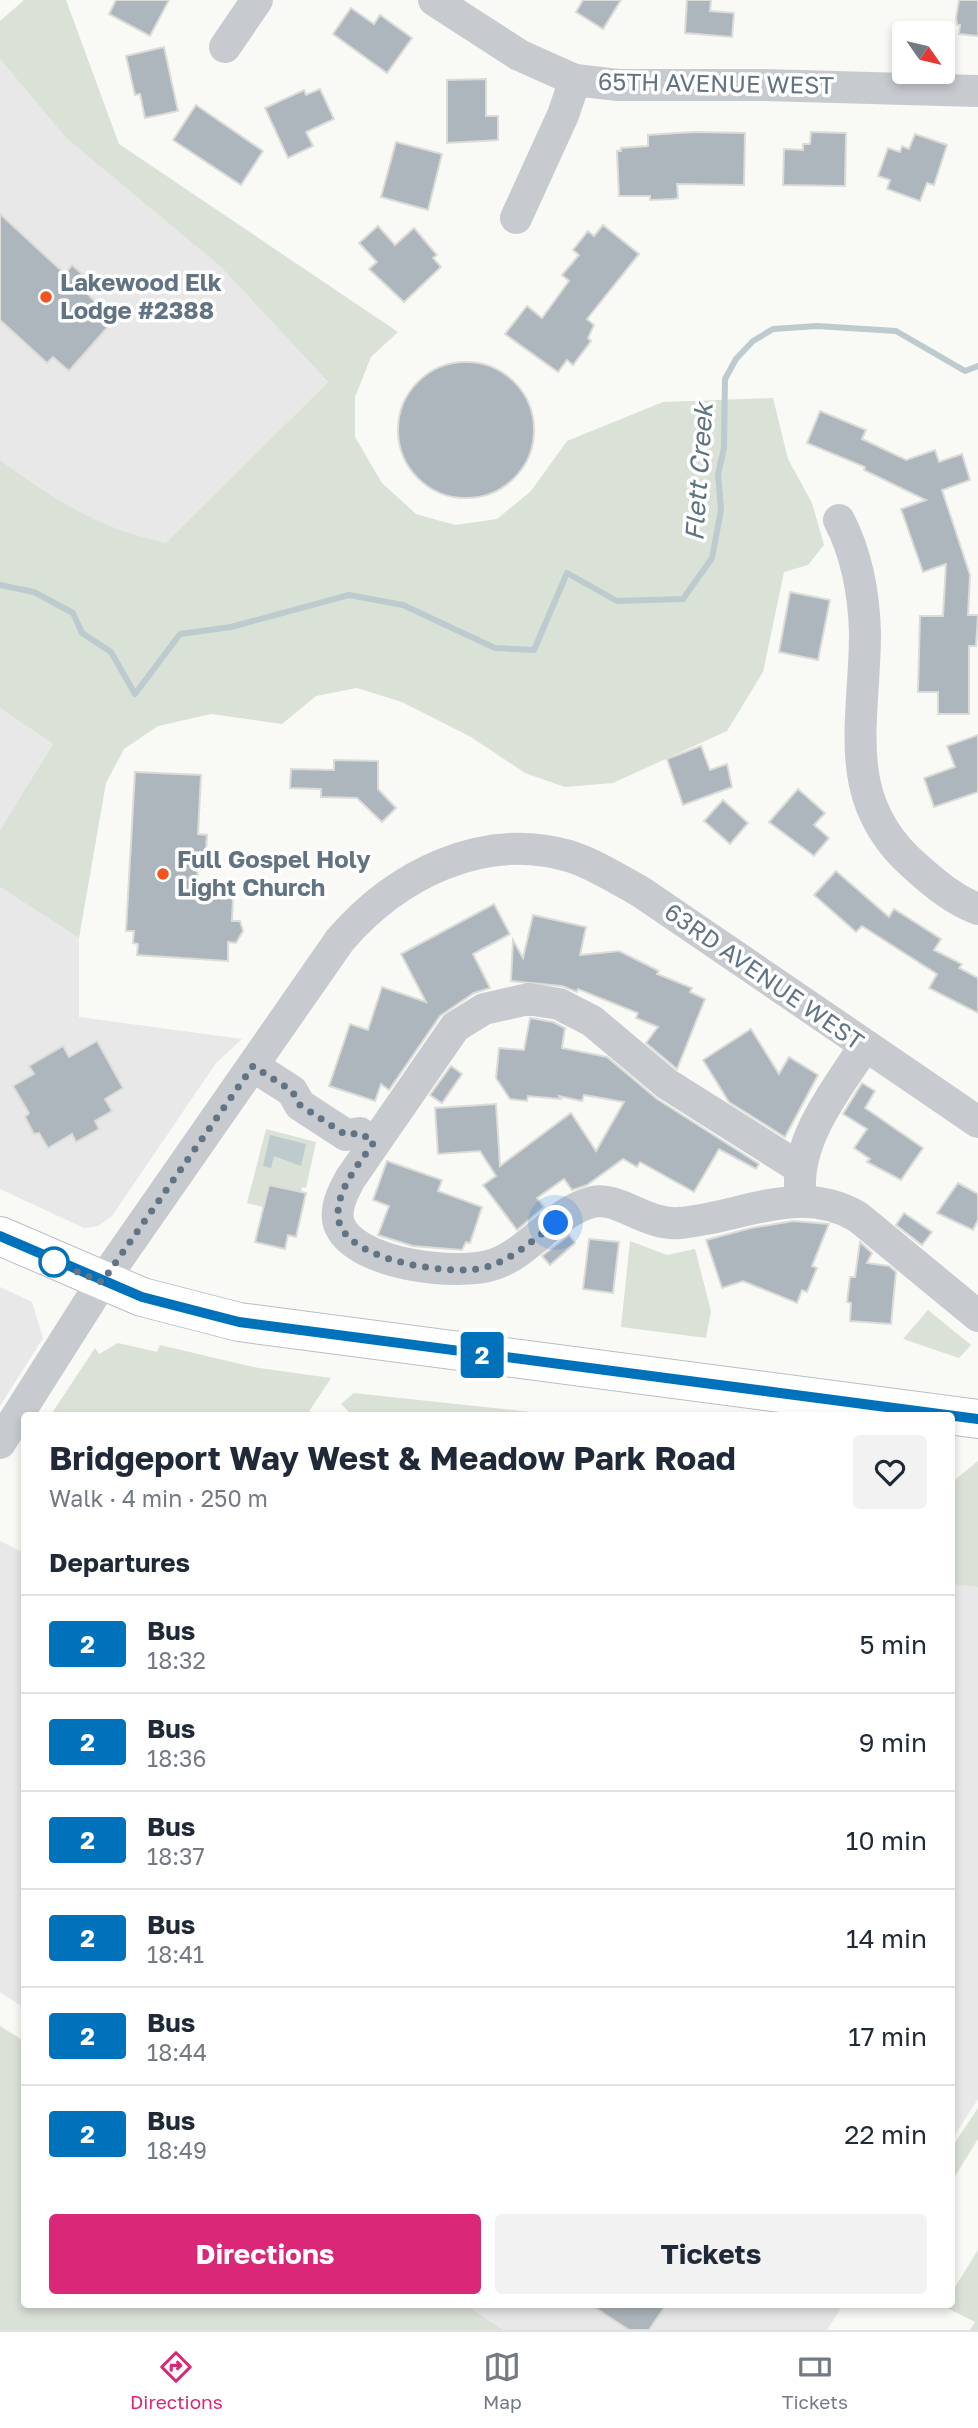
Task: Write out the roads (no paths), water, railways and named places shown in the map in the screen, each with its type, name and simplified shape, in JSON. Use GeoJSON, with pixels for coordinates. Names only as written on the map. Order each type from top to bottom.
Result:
{"type":"FeatureCollection","features":[{"type":"Feature","properties":{"kind":"main road"},"geometry":{"type":"LineString","coordinates":[[0,1236],[102,1282],[199,1312],[275,1328],[924,1412]]}},
{"type":"Feature","properties":{"kind":"main road"},"geometry":{"type":"LineString","coordinates":[[955,1416],[978,1419]]}},
{"type":"Feature","properties":{"kind":"street"},"geometry":{"type":"LineString","coordinates":[[225,47],[257,0]]}},
{"type":"Feature","properties":{"kind":"street","name":"65TH AVENUE WEST"},"geometry":{"type":"LineString","coordinates":[[434,0],[519,55],[575,80],[618,85],[764,85],[978,91]]}},
{"type":"Feature","properties":{"kind":"street"},"geometry":{"type":"LineString","coordinates":[[516,218],[564,115],[575,80]]}},
{"type":"Feature","properties":{"kind":"street"},"geometry":{"type":"LineString","coordinates":[[839,520],[856,560],[863,606],[859,740],[867,796],[877,818],[912,864],[950,894],[978,909]]}},
{"type":"Feature","properties":{"kind":"street","name":"63RD AVENUE WEST"},"geometry":{"type":"LineString","coordinates":[[0,1443],[102,1282],[340,940],[357,920],[391,891],[438,865],[469,855],[505,850],[540,850],[571,857],[641,892],[864,1047],[978,1122]]}},
{"type":"Feature","properties":{"kind":"street"},"geometry":{"type":"LineString","coordinates":[[800,1168],[667,1084],[592,1021],[559,1004],[541,1000],[506,1002],[477,1012],[460,1023],[367,1138],[339,1205],[340,1227],[350,1237],[397,1261],[443,1271],[483,1268],[518,1252],[567,1214],[593,1202],[610,1203],[655,1222],[676,1224],[802,1199],[831,1204],[858,1217],[978,1316]]}},
{"type":"Feature","properties":{"kind":"street"},"geometry":{"type":"LineString","coordinates":[[802,1199],[800,1168],[816,1125],[864,1047]]}},
{"type":"Feature","properties":{"kind":"street"},"geometry":{"type":"LineString","coordinates":[[253,1066],[292,1091],[300,1105],[346,1135],[367,1138]]}},
{"type":"Feature","properties":{"kind":"waterway","name":"Flett Creek"},"geometry":{"type":"LineString","coordinates":[[0,585],[34,592],[73,613],[82,633],[111,652],[135,694],[180,634],[231,627],[349,595],[403,605],[495,648],[534,650],[567,573],[617,601],[683,599],[712,558],[721,510],[718,474],[724,448],[725,379],[736,359],[753,341],[773,329],[817,326],[896,331],[965,371],[978,366]]}},
{"type":"Feature","properties":{"kind":"place","name":"Lakewood Elk Lodge #2388"},"geometry":{"type":"Point","coordinates":[46,297]}},
{"type":"Feature","properties":{"kind":"place","name":"Full Gospel Holy Light Church"},"geometry":{"type":"Point","coordinates":[163,874]}}]}
